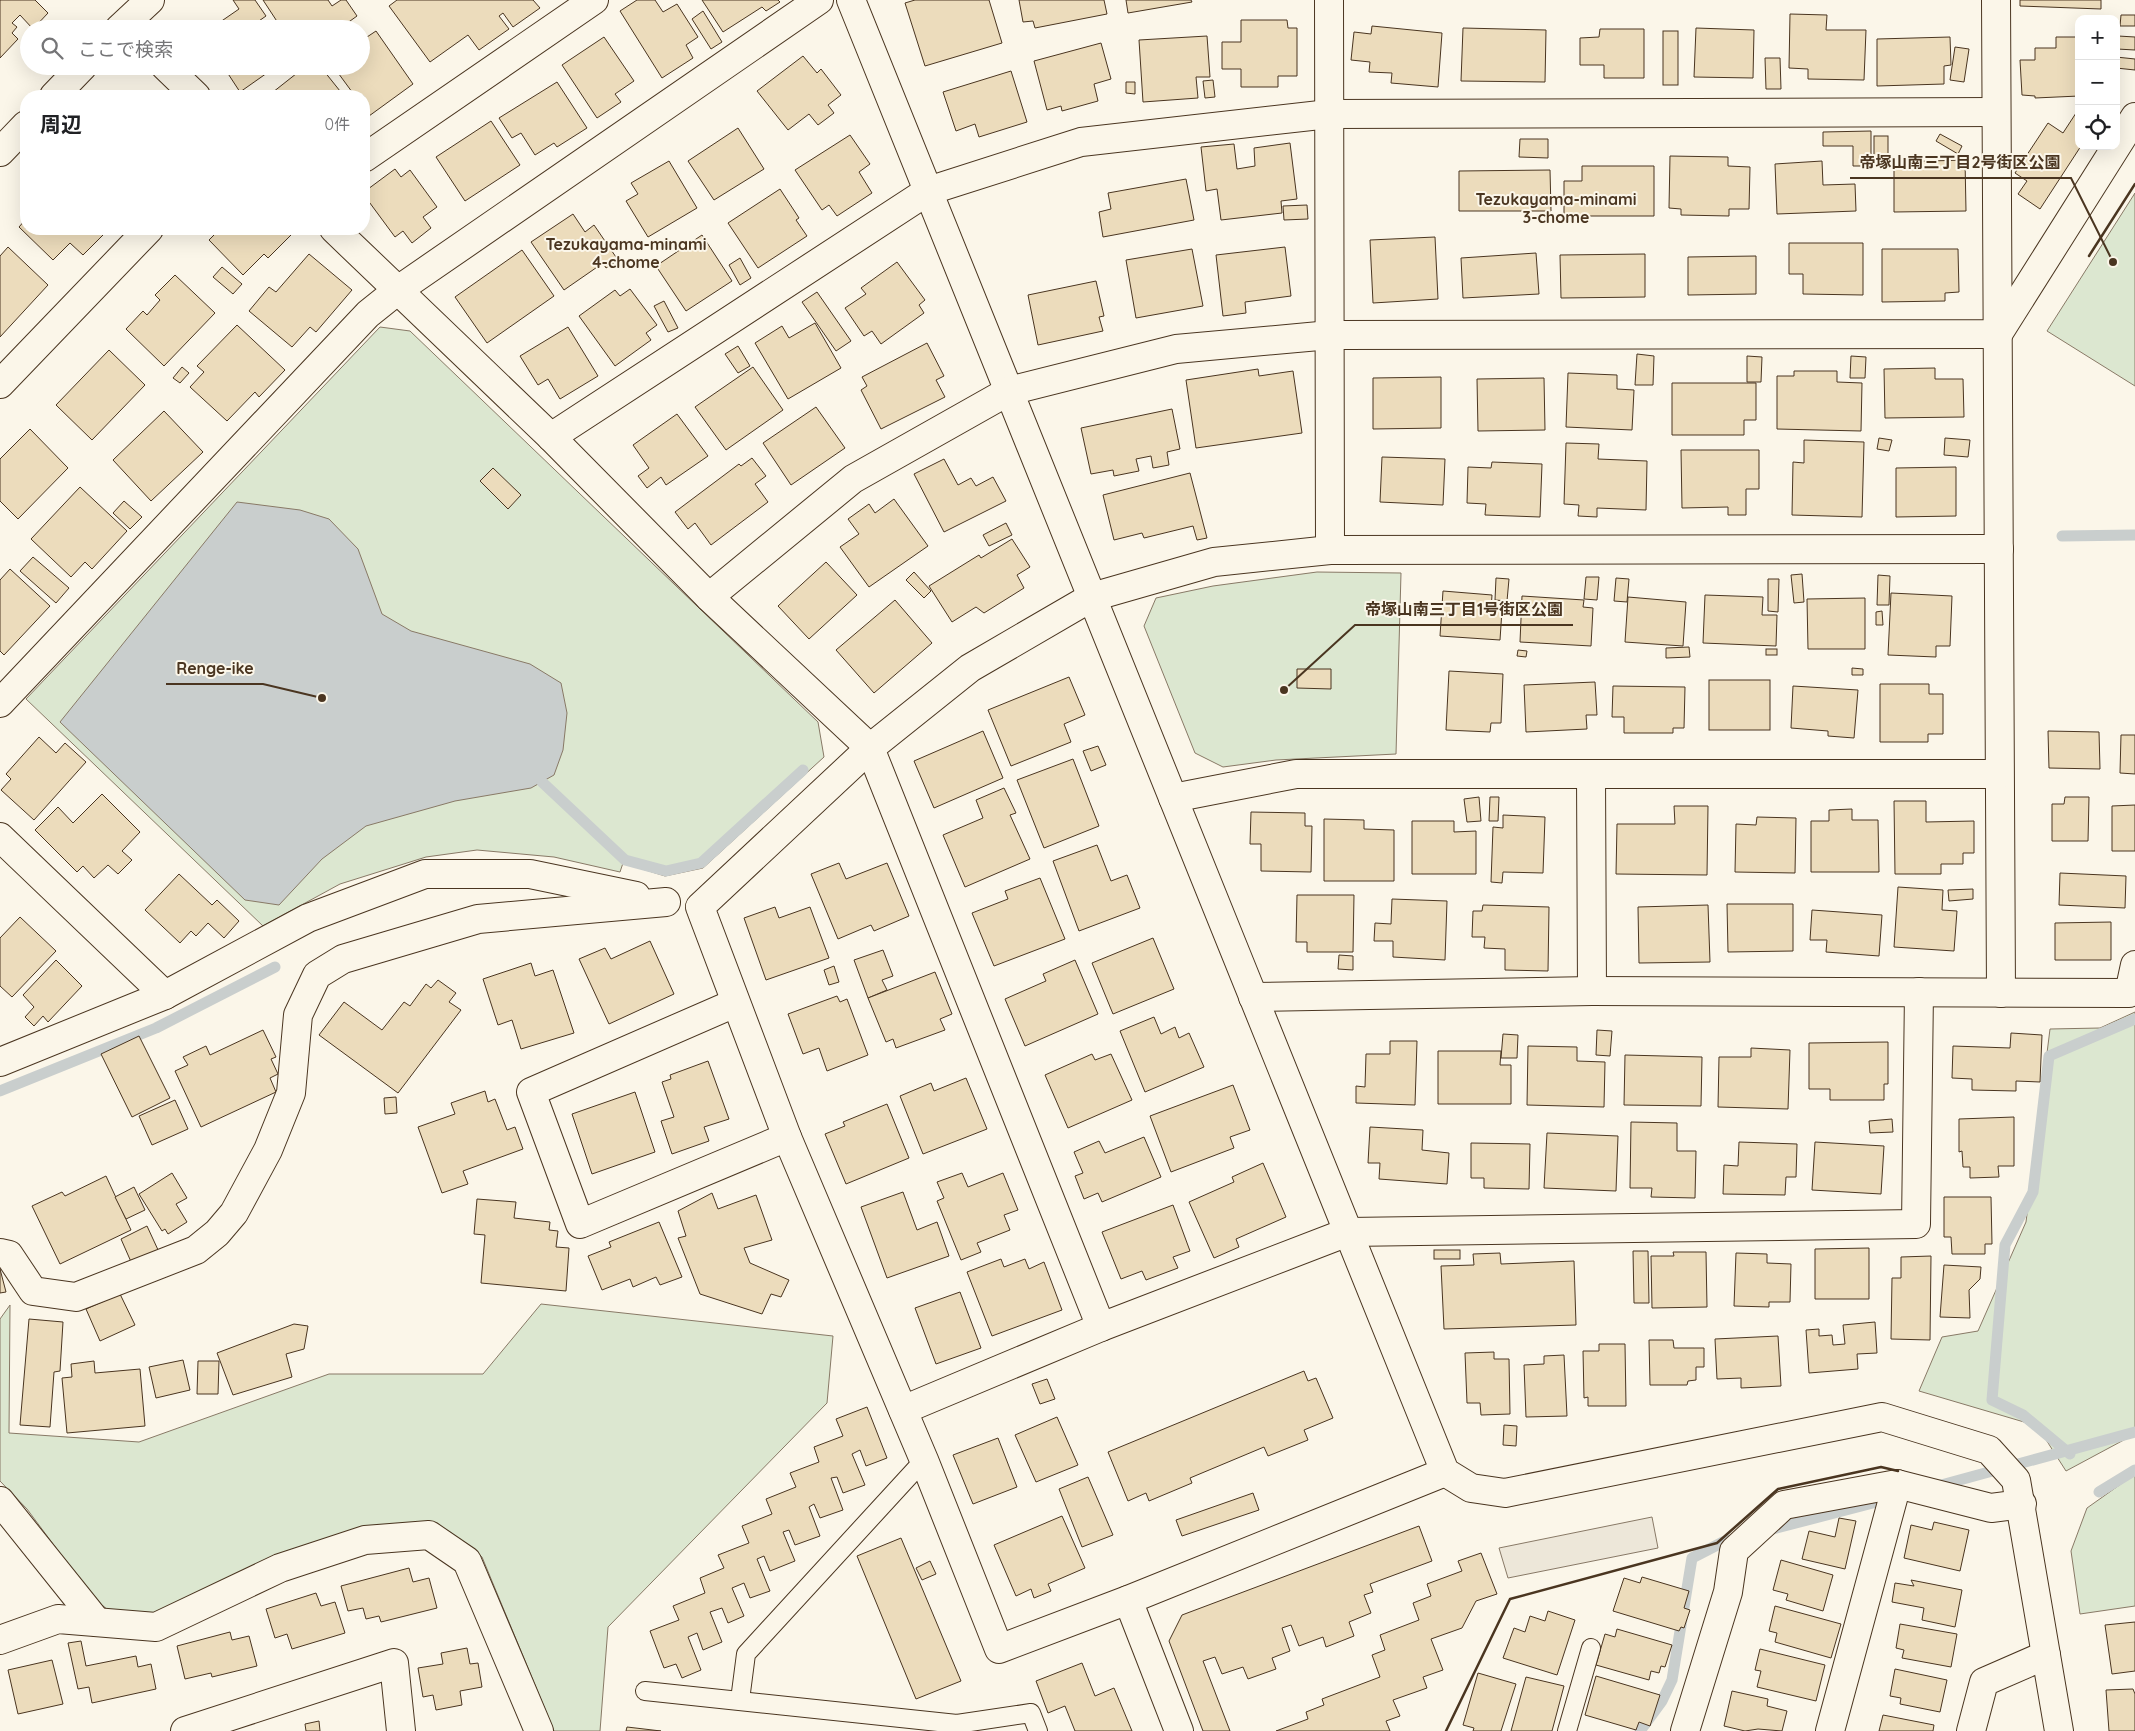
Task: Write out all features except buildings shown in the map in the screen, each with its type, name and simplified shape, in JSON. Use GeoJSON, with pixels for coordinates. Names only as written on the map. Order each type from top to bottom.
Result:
{"type":"FeatureCollection","features":[{"type":"Feature","properties":{"kind":"street"},"geometry":{"type":"LineString","coordinates":[[130,20],[150,0]]}},
{"type":"Feature","properties":{"kind":"street"},"geometry":{"type":"LineString","coordinates":[[370,154],[594,0]]}},
{"type":"Feature","properties":{"kind":"street"},"geometry":{"type":"LineString","coordinates":[[0,703],[368,314],[398,290],[819,0]]}},
{"type":"Feature","properties":{"kind":"street"},"geometry":{"type":"LineString","coordinates":[[851,0],[1445,1472],[1472,1488],[1505,1493],[1882,1417],[1990,1450],[2019,1492],[2059,1731]]}},
{"type":"Feature","properties":{"kind":"street"},"geometry":{"type":"LineString","coordinates":[[1329,0],[1330,550]]}},
{"type":"Feature","properties":{"kind":"street"},"geometry":{"type":"LineString","coordinates":[[1996,0],[2000,993]]}},
{"type":"Feature","properties":{"kind":"street"},"geometry":{"type":"LineString","coordinates":[[60,90],[74,75]]}},
{"type":"Feature","properties":{"kind":"street"},"geometry":{"type":"LineString","coordinates":[[174,75],[190,90]]}},
{"type":"Feature","properties":{"kind":"street"},"geometry":{"type":"LineString","coordinates":[[551,437],[928,191],[1081,142],[1329,114],[1996,112]]}},
{"type":"Feature","properties":{"kind":"street"},"geometry":{"type":"LineString","coordinates":[[1998,334],[2135,117]]}},
{"type":"Feature","properties":{"kind":"street"},"geometry":{"type":"LineString","coordinates":[[0,152],[20,131]]}},
{"type":"Feature","properties":{"kind":"street"},"geometry":{"type":"LineString","coordinates":[[0,384],[143,235]]}},
{"type":"Feature","properties":{"kind":"street"},"geometry":{"type":"LineString","coordinates":[[340,235],[551,437],[709,596],[870,748],[1101,1327]]}},
{"type":"Feature","properties":{"kind":"street"},"geometry":{"type":"LineString","coordinates":[[709,596],[853,479],[1009,391],[1176,349],[1330,335],[1998,334]]}},
{"type":"Feature","properties":{"kind":"street"},"geometry":{"type":"LineString","coordinates":[[700,907],[870,748],[970,668],[1092,597],[1214,562],[1330,550],[1998,549]]}},
{"type":"Feature","properties":{"kind":"street"},"geometry":{"type":"LineString","coordinates":[[1173,798],[1296,774],[2000,774]]}},
{"type":"Feature","properties":{"kind":"street"},"geometry":{"type":"LineString","coordinates":[[1591,775],[1592,991]]}},
{"type":"Feature","properties":{"kind":"street"},"geometry":{"type":"LineString","coordinates":[[0,837],[164,995]]}},
{"type":"Feature","properties":{"kind":"street"},"geometry":{"type":"LineString","coordinates":[[0,1062],[164,995],[308,918],[424,874],[530,874],[666,902],[700,907]]}},
{"type":"Feature","properties":{"kind":"street"},"geometry":{"type":"LineString","coordinates":[[0,1253],[9,1255],[33,1291],[76,1297],[196,1250],[217,1233],[234,1214],[268,1150],[291,1092],[298,1015],[317,975],[343,959],[478,919],[666,902]]}},
{"type":"Feature","properties":{"kind":"street"},"geometry":{"type":"LineString","coordinates":[[700,907],[787,1137],[924,1460],[1000,1649],[1128,1600],[1445,1472]]}},
{"type":"Feature","properties":{"kind":"street"},"geometry":{"type":"LineString","coordinates":[[1253,997],[1592,991],[2128,993],[2135,965]]}},
{"type":"Feature","properties":{"kind":"street"},"geometry":{"type":"LineString","coordinates":[[903,1410],[1101,1327],[1348,1232],[1916,1224],[1919,992]]}},
{"type":"Feature","properties":{"kind":"street"},"geometry":{"type":"LineString","coordinates":[[735,1003],[531,1092],[580,1224],[787,1137]]}},
{"type":"Feature","properties":{"kind":"street"},"geometry":{"type":"LineString","coordinates":[[1685,1731],[1728,1592],[1734,1551],[1784,1505],[1897,1484],[1991,1508],[2019,1492]]}},
{"type":"Feature","properties":{"kind":"street"},"geometry":{"type":"LineString","coordinates":[[1830,1731],[1897,1484]]}},
{"type":"Feature","properties":{"kind":"street"},"geometry":{"type":"LineString","coordinates":[[0,1501],[97,1622]]}},
{"type":"Feature","properties":{"kind":"street"},"geometry":{"type":"LineString","coordinates":[[0,1640],[58,1619],[156,1627],[280,1568],[365,1540],[430,1535],[467,1561],[539,1731]]}},
{"type":"Feature","properties":{"kind":"street"},"geometry":{"type":"LineString","coordinates":[[1128,1600],[1179,1731]]}},
{"type":"Feature","properties":{"kind":"street"},"geometry":{"type":"LineString","coordinates":[[1971,1731],[1984,1682],[2046,1655]]}},
{"type":"Feature","properties":{"kind":"street"},"geometry":{"type":"LineString","coordinates":[[187,1731],[394,1663],[401,1731]]}},
{"type":"Feature","properties":{"kind":"lane"},"geometry":{"type":"LineString","coordinates":[[740,1700],[746,1654],[924,1460]]}},
{"type":"Feature","properties":{"kind":"lane"},"geometry":{"type":"LineString","coordinates":[[1567,1731],[1591,1648]]}},
{"type":"Feature","properties":{"kind":"lane"},"geometry":{"type":"LineString","coordinates":[[645,1691],[957,1724],[1031,1713],[1038,1731]]}},
{"type":"Feature","properties":{"kind":"green space"},"geometry":{"type":"Polygon","coordinates":[[[2135,193],[2135,386],[2047,331],[2135,193]]]}},
{"type":"Feature","properties":{"kind":"green space"},"geometry":{"type":"Polygon","coordinates":[[[380,327],[410,331],[818,722],[824,757],[703,868],[665,876],[623,863],[620,872],[554,857],[477,850],[426,857],[340,884],[263,926],[26,699],[380,327]]]}},
{"type":"Feature","properties":{"kind":"green space"},"geometry":{"type":"Polygon","coordinates":[[[1317,572],[1401,573],[1396,754],[1276,760],[1223,767],[1195,753],[1144,626],[1156,598],[1213,586],[1317,572]]]}},
{"type":"Feature","properties":{"kind":"green space"},"geometry":{"type":"Polygon","coordinates":[[[2135,1012],[2135,1434],[2066,1471],[2043,1435],[2024,1422],[1919,1391],[1942,1337],[1978,1331],[2026,1222],[2050,1029],[2100,1028],[2135,1012]]]}},
{"type":"Feature","properties":{"kind":"green space"},"geometry":{"type":"Polygon","coordinates":[[[541,1304],[833,1336],[827,1403],[608,1627],[600,1731],[554,1731],[482,1557],[450,1532],[424,1525],[363,1529],[273,1556],[155,1613],[111,1612],[94,1599],[27,1509],[0,1481],[0,1319],[10,1305],[9,1433],[139,1442],[329,1374],[483,1374],[541,1304]]]}},
{"type":"Feature","properties":{"kind":"green space"},"geometry":{"type":"Polygon","coordinates":[[[2135,1474],[2135,1606],[2080,1614],[2071,1551],[2087,1508],[2135,1474]]]}},
{"type":"Feature","properties":{"kind":"shaded area"},"geometry":{"type":"Polygon","coordinates":[[[237,502],[300,510],[329,519],[358,549],[382,614],[411,631],[530,664],[561,683],[567,713],[563,750],[554,775],[531,788],[455,801],[366,826],[322,859],[279,905],[245,900],[60,722],[237,502]]]}},
{"type":"Feature","properties":{"kind":"shaded area"},"geometry":{"type":"Polygon","coordinates":[[[1652,1517],[1658,1548],[1508,1578],[1499,1548],[1652,1517]]]}},
{"type":"Feature","properties":{"kind":"waterway"},"geometry":{"type":"LineString","coordinates":[[2062,536],[2135,535]]}},
{"type":"Feature","properties":{"kind":"waterway"},"geometry":{"type":"LineString","coordinates":[[542,782],[625,860],[666,871],[701,863],[803,770]]}},
{"type":"Feature","properties":{"kind":"waterway"},"geometry":{"type":"LineString","coordinates":[[0,1091],[156,1028],[275,967]]}},
{"type":"Feature","properties":{"kind":"waterway"},"geometry":{"type":"LineString","coordinates":[[2070,1454],[2023,1415],[1992,1400],[2005,1245],[2033,1192],[2049,1056],[2135,1019]]}},
{"type":"Feature","properties":{"kind":"waterway"},"geometry":{"type":"LineString","coordinates":[[1934,1487],[2135,1432]]}},
{"type":"Feature","properties":{"kind":"waterway"},"geometry":{"type":"LineString","coordinates":[[2099,1492],[2135,1470]]}},
{"type":"Feature","properties":{"kind":"waterway"},"geometry":{"type":"LineString","coordinates":[[1765,1531],[1892,1498]]}},
{"type":"Feature","properties":{"kind":"waterway"},"geometry":{"type":"LineString","coordinates":[[1640,1731],[1662,1701],[1672,1680],[1692,1558],[1723,1542],[1737,1539]]}},
{"type":"Feature","properties":{"kind":"wall"},"geometry":{"type":"LineString","coordinates":[[2089,256],[2135,184]]}},
{"type":"Feature","properties":{"kind":"wall"},"geometry":{"type":"LineString","coordinates":[[1446,1731],[1510,1599],[1717,1543],[1778,1489],[1881,1467],[1898,1471]]}},
{"type":"Feature","properties":{"kind":"place","name":"帝塚山南三丁目2号街区公園"},"geometry":{"type":"Point","coordinates":[2113,262]}},
{"type":"Feature","properties":{"kind":"place","name":"帝塚山南三丁目1号街区公園"},"geometry":{"type":"Point","coordinates":[1284,690]}},
{"type":"Feature","properties":{"kind":"place","name":"Renge-ike"},"geometry":{"type":"Point","coordinates":[322,698]}},
{"type":"Feature","properties":{"kind":"district","name":"Tezukayama-minami 3-chome"},"geometry":{"type":"Point","coordinates":[1556,208]}},
{"type":"Feature","properties":{"kind":"district","name":"Tezukayama-minami 4-chome"},"geometry":{"type":"Point","coordinates":[626,253]}}]}
